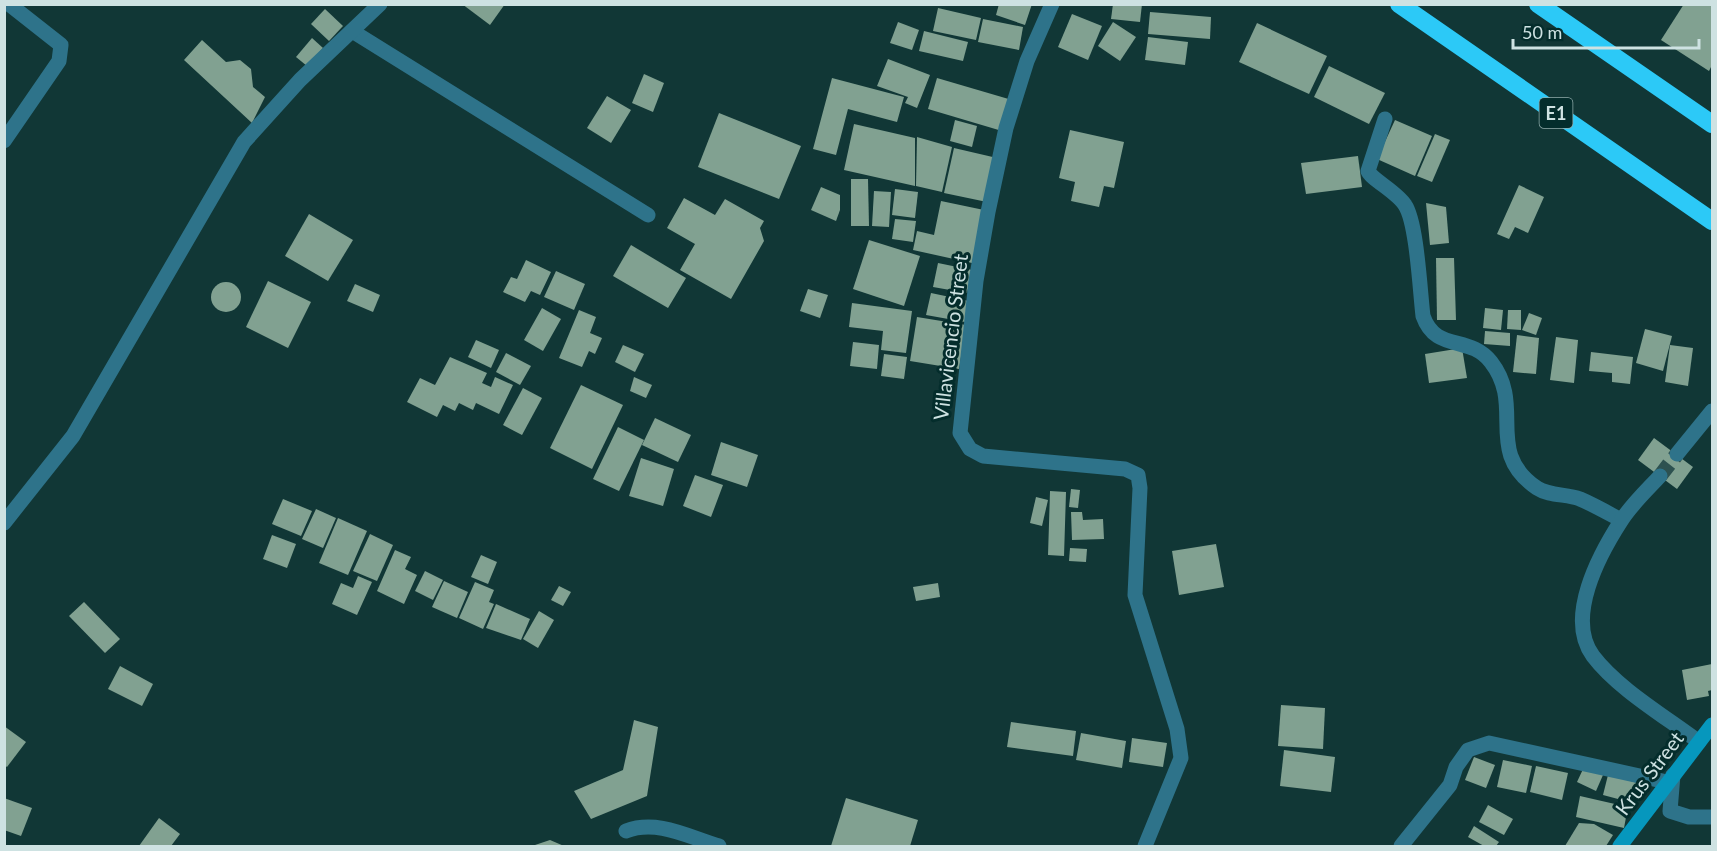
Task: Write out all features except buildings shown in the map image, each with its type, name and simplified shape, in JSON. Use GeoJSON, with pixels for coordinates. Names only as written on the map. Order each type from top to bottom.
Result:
{"type":"FeatureCollection","features":[{"type":"Feature","properties":{"kind":"highway","name":"E1"},"geometry":{"type":"LineString","coordinates":[[1399,4],[1713,221]]}},
{"type":"Feature","properties":{"kind":"highway"},"geometry":{"type":"LineString","coordinates":[[1538,4],[1713,124]]}},
{"type":"Feature","properties":{"kind":"main road","name":"Krus Street"},"geometry":{"type":"LineString","coordinates":[[1620,846],[1713,725]]}},
{"type":"Feature","properties":{"kind":"street"},"geometry":{"type":"LineString","coordinates":[[4,141],[59,60],[61,45],[9,4]]}},
{"type":"Feature","properties":{"kind":"street"},"geometry":{"type":"LineString","coordinates":[[4,523],[73,436],[244,142],[300,80],[380,4]]}},
{"type":"Feature","properties":{"kind":"street","name":"Villavicencio Street"},"geometry":{"type":"LineString","coordinates":[[1052,4],[1027,61],[1006,128],[976,281],[960,433],[970,449],[983,456],[1125,469],[1138,474],[1140,488],[1135,595],[1177,729],[1181,758],[1145,846]]}},
{"type":"Feature","properties":{"kind":"street"},"geometry":{"type":"LineString","coordinates":[[352,31],[648,215]]}},
{"type":"Feature","properties":{"kind":"street"},"geometry":{"type":"LineString","coordinates":[[1385,119],[1368,171],[1370,176],[1392,189],[1407,207],[1423,316],[1428,331],[1438,338],[1475,349],[1490,361],[1506,389],[1508,455],[1519,475],[1540,490],[1578,498],[1621,520]]}},
{"type":"Feature","properties":{"kind":"street"},"geometry":{"type":"LineString","coordinates":[[1677,454],[1713,411]]}},
{"type":"Feature","properties":{"kind":"street"},"geometry":{"type":"LineString","coordinates":[[1660,476],[1621,520],[1590,582],[1580,610],[1582,630],[1591,654],[1607,672],[1699,742]]}},
{"type":"Feature","properties":{"kind":"street"},"geometry":{"type":"LineString","coordinates":[[1401,846],[1450,785],[1456,767],[1468,750],[1489,743],[1670,778],[1670,811],[1689,817],[1713,817]]}},
{"type":"Feature","properties":{"kind":"street"},"geometry":{"type":"LineString","coordinates":[[626,831],[641,825],[661,827],[720,846]]}},
{"type":"Feature","properties":{"kind":"tunnel"},"geometry":{"type":"LineString","coordinates":[[1660,476],[1677,454]]}}]}
